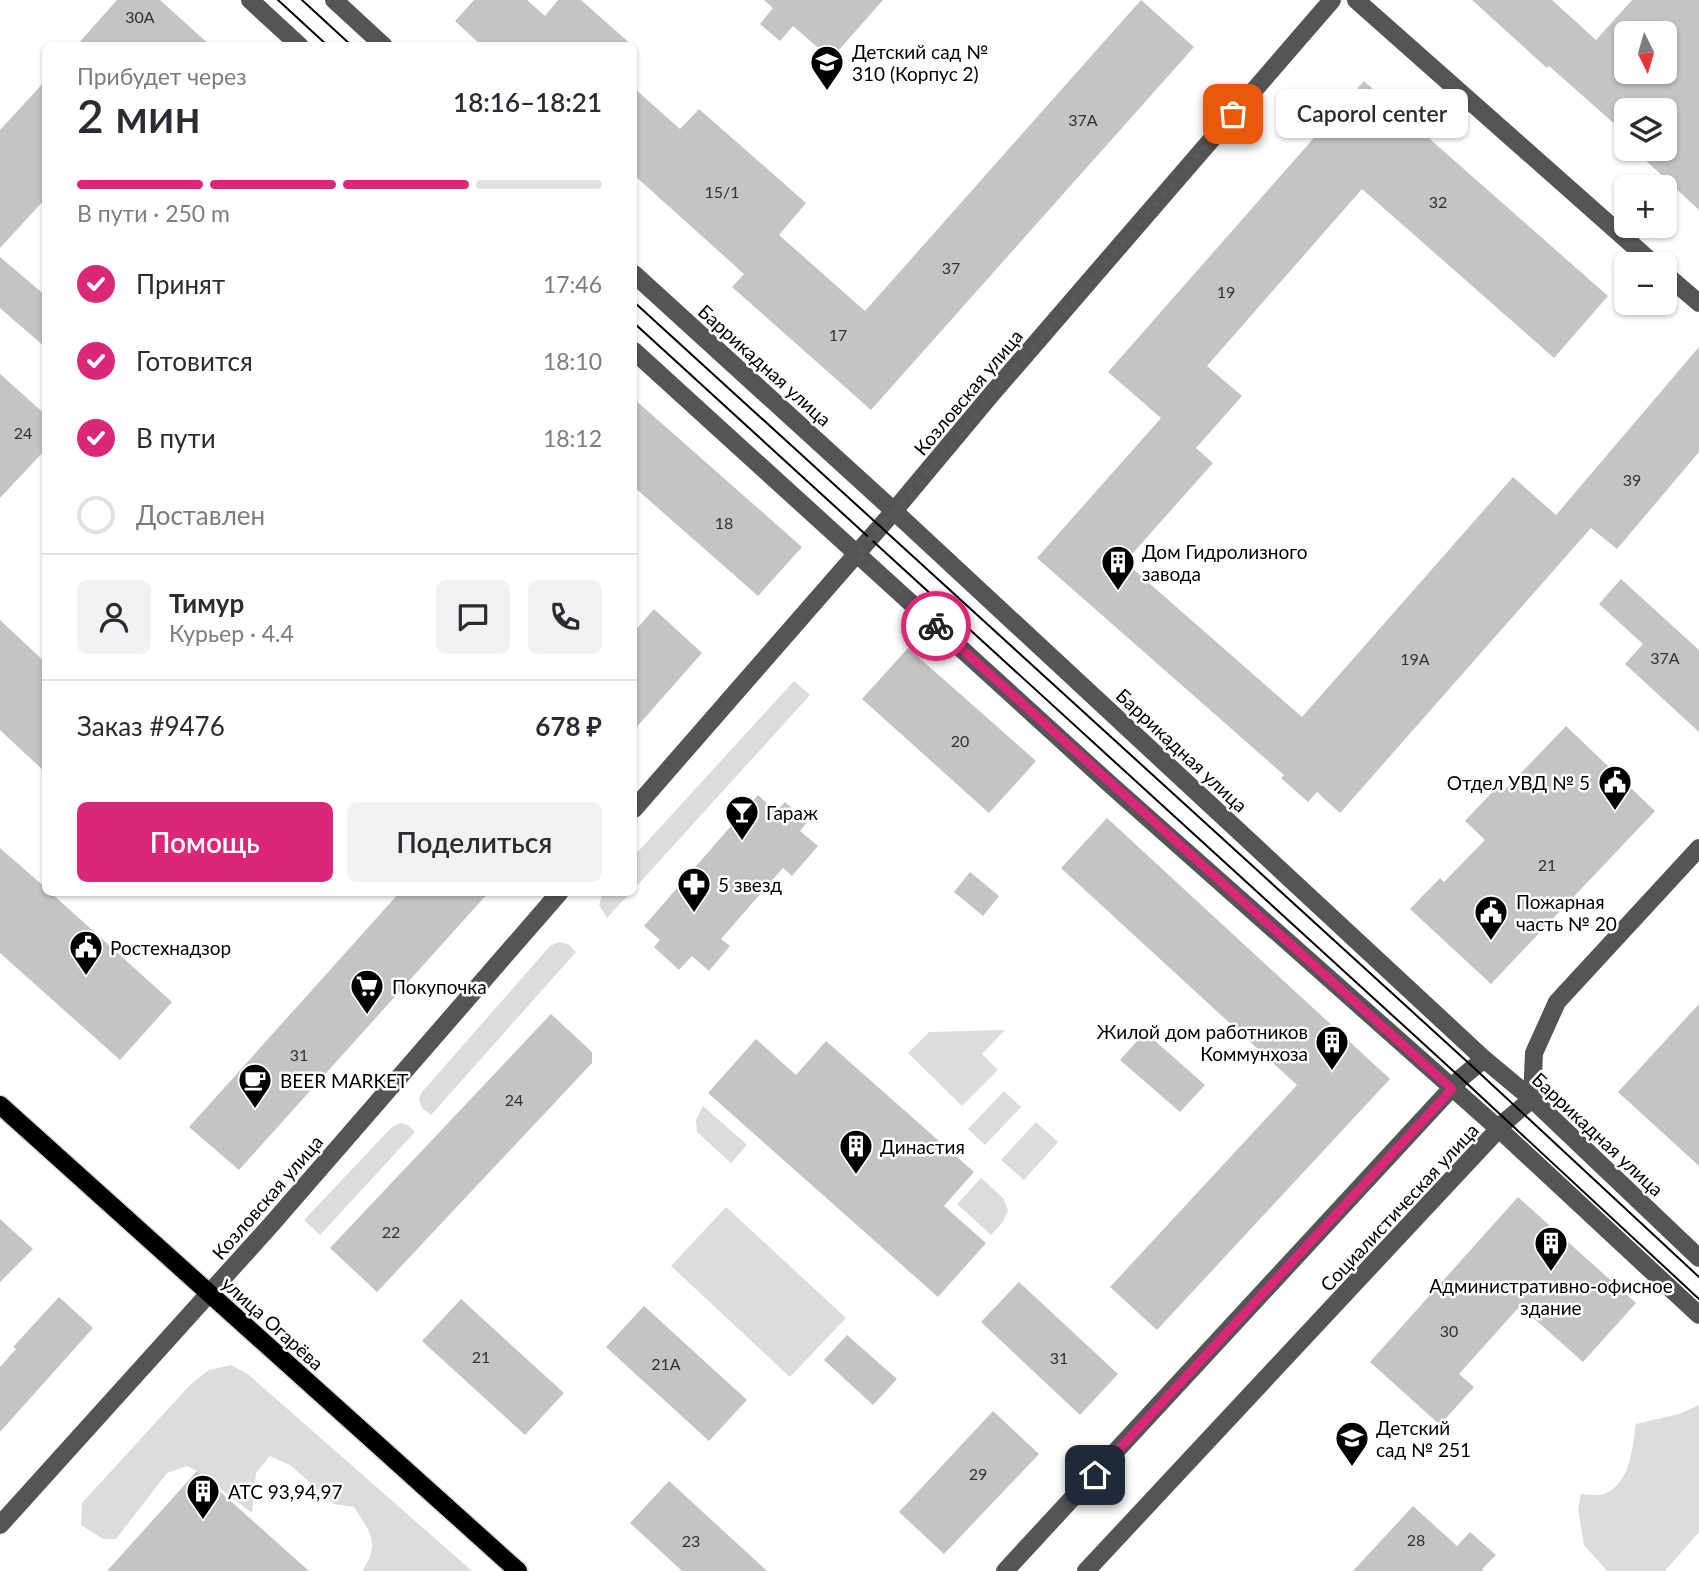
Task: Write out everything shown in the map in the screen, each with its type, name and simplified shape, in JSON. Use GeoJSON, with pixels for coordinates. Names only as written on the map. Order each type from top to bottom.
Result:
{"type":"FeatureCollection","features":[{"type":"Feature","properties":{"kind":"main road","name":"улица Огарёва"},"geometry":{"type":"LineString","coordinates":[[0,1105],[518,1571]]}},
{"type":"Feature","properties":{"kind":"street"},"geometry":{"type":"LineString","coordinates":[[250,0],[296,42]]}},
{"type":"Feature","properties":{"kind":"street"},"geometry":{"type":"LineString","coordinates":[[334,0],[380,42]]}},
{"type":"Feature","properties":{"kind":"street","name":"Козловская улица"},"geometry":{"type":"LineString","coordinates":[[637,806],[894,512],[990,396],[1332,0]]}},
{"type":"Feature","properties":{"kind":"street"},"geometry":{"type":"LineString","coordinates":[[1356,0],[1640,252]]}},
{"type":"Feature","properties":{"kind":"street","name":"Баррикадная улица"},"geometry":{"type":"LineString","coordinates":[[637,277],[1484,1059],[1532,1099],[1699,1258]]}},
{"type":"Feature","properties":{"kind":"street"},"geometry":{"type":"LineString","coordinates":[[1677,285],[1699,303]]}},
{"type":"Feature","properties":{"kind":"street"},"geometry":{"type":"LineString","coordinates":[[637,354],[1500,1130],[1699,1315]]}},
{"type":"Feature","properties":{"kind":"street"},"geometry":{"type":"LineString","coordinates":[[1532,1099],[1534,1053],[1557,1002],[1699,848]]}},
{"type":"Feature","properties":{"kind":"street","name":"Козловская улица"},"geometry":{"type":"LineString","coordinates":[[0,1525],[209,1293],[556,896]]}},
{"type":"Feature","properties":{"kind":"street"},"geometry":{"type":"LineString","coordinates":[[1005,1571],[1461,1077],[1484,1059]]}},
{"type":"Feature","properties":{"kind":"street","name":"Социалистическая улица"},"geometry":{"type":"LineString","coordinates":[[1086,1571],[1519,1109],[1532,1099]]}},
{"type":"Feature","properties":{"kind":"shaded area"},"geometry":{"type":"Polygon","coordinates":[[[794,681],[810,695],[637,886],[637,853],[794,681]]]}},
{"type":"Feature","properties":{"kind":"shaded area"},"geometry":{"type":"Polygon","coordinates":[[[602,896],[627,896],[607,918],[599,905],[602,896]]]}},
{"type":"Feature","properties":{"kind":"shaded area"},"geometry":{"type":"Polygon","coordinates":[[[559,942],[568,944],[576,952],[431,1115],[422,1108],[419,1099],[422,1092],[550,946],[559,942]]]}},
{"type":"Feature","properties":{"kind":"shaded area"},"geometry":{"type":"Polygon","coordinates":[[[1005,1030],[982,1054],[998,1070],[962,1106],[908,1053],[929,1032],[1005,1030]]]}},
{"type":"Feature","properties":{"kind":"shaded area"},"geometry":{"type":"Polygon","coordinates":[[[1004,1091],[1021,1107],[985,1145],[968,1129],[1004,1091]]]}},
{"type":"Feature","properties":{"kind":"shaded area"},"geometry":{"type":"Polygon","coordinates":[[[703,1106],[747,1145],[731,1163],[697,1132],[696,1120],[703,1106]]]}},
{"type":"Feature","properties":{"kind":"shaded area"},"geometry":{"type":"Polygon","coordinates":[[[1036,1122],[1058,1142],[1024,1180],[1001,1160],[1036,1122]]]}},
{"type":"Feature","properties":{"kind":"shaded area"},"geometry":{"type":"Polygon","coordinates":[[[400,1123],[408,1125],[415,1132],[320,1235],[304,1220],[392,1127],[400,1123]]]}},
{"type":"Feature","properties":{"kind":"shaded area"},"geometry":{"type":"Polygon","coordinates":[[[981,1178],[1003,1198],[1008,1210],[1003,1222],[991,1235],[957,1204],[981,1178]]]}},
{"type":"Feature","properties":{"kind":"shaded area"},"geometry":{"type":"Polygon","coordinates":[[[726,1207],[846,1318],[790,1377],[671,1266],[726,1207]]]}},
{"type":"Feature","properties":{"kind":"shaded area"},"geometry":{"type":"Polygon","coordinates":[[[231,1365],[249,1375],[472,1571],[362,1571],[372,1545],[369,1531],[354,1507],[334,1504],[290,1465],[270,1456],[256,1473],[252,1513],[187,1466],[167,1473],[116,1539],[103,1539],[81,1525],[82,1503],[190,1385],[209,1370],[231,1365]]]}},
{"type":"Feature","properties":{"kind":"shaded area"},"geometry":{"type":"Polygon","coordinates":[[[1699,1405],[1699,1532],[1665,1571],[1607,1571],[1584,1545],[1578,1509],[1581,1494],[1604,1494],[1620,1482],[1629,1464],[1636,1424],[1679,1414],[1699,1405]]]}},
{"type":"Feature","properties":{"kind":"building"},"geometry":{"type":"Polygon","coordinates":[[[117,0],[160,0],[207,42],[80,42],[117,0]]]}},
{"type":"Feature","properties":{"kind":"building"},"geometry":{"type":"Polygon","coordinates":[[[474,0],[527,0],[545,16],[558,0],[581,0],[628,42],[478,42],[455,21],[474,0]]]}},
{"type":"Feature","properties":{"kind":"building"},"geometry":{"type":"Polygon","coordinates":[[[764,0],[883,0],[831,59],[793,26],[780,41],[760,24],[773,8],[764,0]]]}},
{"type":"Feature","properties":{"kind":"building"},"geometry":{"type":"Polygon","coordinates":[[[1141,0],[1194,47],[871,410],[732,287],[744,274],[637,178],[637,91],[680,129],[699,109],[806,203],[779,235],[865,311],[1141,0]]]}},
{"type":"Feature","properties":{"kind":"building"},"geometry":{"type":"Polygon","coordinates":[[[1472,0],[1552,0],[1596,40],[1632,0],[1699,0],[1699,210],[1677,190],[1677,175],[1661,175],[1646,161],[1677,161],[1677,98],[1614,98],[1614,123],[1549,66],[1547,68],[1472,0]]]}},
{"type":"Feature","properties":{"kind":"building"},"geometry":{"type":"Polygon","coordinates":[[[1364,81],[1608,296],[1554,358],[1362,189],[1207,366],[1242,396],[1196,448],[1213,463],[1125,562],[1302,717],[1513,477],[1556,515],[1699,347],[1699,452],[1617,549],[1591,528],[1340,813],[1317,792],[1308,802],[1281,778],[1284,775],[1037,558],[1161,418],[1108,372],[1364,81]]]}},
{"type":"Feature","properties":{"kind":"building"},"geometry":{"type":"Polygon","coordinates":[[[42,84],[42,202],[0,248],[0,130],[42,84]]]}},
{"type":"Feature","properties":{"kind":"building"},"geometry":{"type":"Polygon","coordinates":[[[0,257],[42,293],[42,345],[0,308],[0,257]]]}},
{"type":"Feature","properties":{"kind":"building"},"geometry":{"type":"Polygon","coordinates":[[[0,374],[42,411],[42,453],[0,498],[0,374]]]}},
{"type":"Feature","properties":{"kind":"building"},"geometry":{"type":"Polygon","coordinates":[[[637,402],[802,547],[758,596],[637,490],[637,402]]]}},
{"type":"Feature","properties":{"kind":"building"},"geometry":{"type":"Polygon","coordinates":[[[1621,579],[1699,650],[1699,732],[1625,664],[1643,644],[1599,604],[1621,579]]]}},
{"type":"Feature","properties":{"kind":"building"},"geometry":{"type":"Polygon","coordinates":[[[654,609],[702,653],[637,727],[637,629],[654,609]]]}},
{"type":"Feature","properties":{"kind":"building"},"geometry":{"type":"Polygon","coordinates":[[[0,620],[42,659],[42,769],[0,730],[0,620]]]}},
{"type":"Feature","properties":{"kind":"building"},"geometry":{"type":"Polygon","coordinates":[[[908,648],[1036,761],[989,813],[862,699],[908,648]]]}},
{"type":"Feature","properties":{"kind":"building"},"geometry":{"type":"Polygon","coordinates":[[[1566,726],[1655,811],[1491,984],[1410,909],[1440,878],[1444,882],[1485,840],[1465,821],[1496,788],[1502,793],[1566,726]]]}},
{"type":"Feature","properties":{"kind":"building"},"geometry":{"type":"Polygon","coordinates":[[[758,795],[776,812],[785,802],[807,822],[800,831],[818,846],[792,876],[783,868],[721,939],[730,946],[709,971],[692,956],[679,970],[654,947],[660,940],[644,926],[758,795]]]}},
{"type":"Feature","properties":{"kind":"building","name":"Жилой дом работников Коммунхоза"},"geometry":{"type":"Polygon","coordinates":[[[1107,818],[1390,1079],[1157,1330],[1110,1287],[1297,1085],[1061,868],[1107,818]]]}},
{"type":"Feature","properties":{"kind":"building","name":"Ростехнадзор"},"geometry":{"type":"Polygon","coordinates":[[[0,848],[42,885],[42,896],[54,896],[172,1002],[120,1060],[0,953],[0,848]]]}},
{"type":"Feature","properties":{"kind":"building"},"geometry":{"type":"Polygon","coordinates":[[[970,872],[999,896],[983,916],[954,892],[970,872]]]}},
{"type":"Feature","properties":{"kind":"building"},"geometry":{"type":"Polygon","coordinates":[[[396,896],[485,896],[239,1170],[189,1127],[396,896]]]}},
{"type":"Feature","properties":{"kind":"building"},"geometry":{"type":"Polygon","coordinates":[[[1699,1004],[1699,1166],[1618,1092],[1699,1004]]]}},
{"type":"Feature","properties":{"kind":"building"},"geometry":{"type":"Polygon","coordinates":[[[551,1014],[592,1052],[592,1063],[377,1292],[330,1248],[551,1014]]]}},
{"type":"Feature","properties":{"kind":"building"},"geometry":{"type":"Polygon","coordinates":[[[1145,1032],[1205,1085],[1180,1112],[1120,1060],[1145,1032]]]}},
{"type":"Feature","properties":{"kind":"building","name":"Династия"},"geometry":{"type":"Polygon","coordinates":[[[756,1039],[796,1075],[826,1041],[974,1172],[944,1206],[986,1243],[938,1297],[708,1093],[756,1039]]]}},
{"type":"Feature","properties":{"kind":"building"},"geometry":{"type":"Polygon","coordinates":[[[1518,1197],[1636,1303],[1583,1362],[1520,1306],[1459,1374],[1474,1387],[1440,1425],[1370,1362],[1518,1197]]]}},
{"type":"Feature","properties":{"kind":"building"},"geometry":{"type":"Polygon","coordinates":[[[0,1219],[33,1249],[0,1282],[0,1219]]]}},
{"type":"Feature","properties":{"kind":"building"},"geometry":{"type":"Polygon","coordinates":[[[1019,1282],[1118,1374],[1080,1415],[981,1322],[1019,1282]]]}},
{"type":"Feature","properties":{"kind":"building"},"geometry":{"type":"Polygon","coordinates":[[[59,1297],[93,1328],[0,1432],[0,1367],[16,1349],[13,1347],[59,1297]]]}},
{"type":"Feature","properties":{"kind":"building"},"geometry":{"type":"Polygon","coordinates":[[[461,1299],[564,1393],[525,1435],[422,1341],[461,1299]]]}},
{"type":"Feature","properties":{"kind":"building"},"geometry":{"type":"Polygon","coordinates":[[[644,1306],[747,1400],[709,1441],[606,1347],[644,1306]]]}},
{"type":"Feature","properties":{"kind":"building"},"geometry":{"type":"Polygon","coordinates":[[[847,1335],[897,1379],[873,1405],[824,1360],[847,1335]]]}},
{"type":"Feature","properties":{"kind":"building"},"geometry":{"type":"Polygon","coordinates":[[[993,1411],[1039,1454],[944,1554],[899,1512],[993,1411]]]}},
{"type":"Feature","properties":{"kind":"building","name":"АТС 93,94,97"},"geometry":{"type":"Polygon","coordinates":[[[197,1471],[309,1571],[107,1571],[197,1471]]]}},
{"type":"Feature","properties":{"kind":"building"},"geometry":{"type":"Polygon","coordinates":[[[669,1481],[767,1571],[682,1571],[630,1523],[669,1481]]]}},
{"type":"Feature","properties":{"kind":"building","name":"Детский сад № 251"},"geometry":{"type":"Polygon","coordinates":[[[1413,1506],[1457,1546],[1470,1532],[1496,1555],[1482,1569],[1484,1571],[1353,1571],[1413,1506]]]}},
{"type":"Feature","properties":{"kind":"tram line"},"geometry":{"type":"LineString","coordinates":[[278,0],[324,42]]}},
{"type":"Feature","properties":{"kind":"tram line"},"geometry":{"type":"LineString","coordinates":[[302,0],[348,42]]}},
{"type":"Feature","properties":{"kind":"tram line"},"geometry":{"type":"LineString","coordinates":[[637,305],[1473,1067],[1699,1277]]}},
{"type":"Feature","properties":{"kind":"tram line"},"geometry":{"type":"LineString","coordinates":[[637,326],[1461,1078],[1699,1299]]}},
{"type":"Feature","properties":{"kind":"way so far"},"geometry":{"type":"LineString","coordinates":[[936,626],[857,554],[1233,114]]}},
{"type":"Feature","properties":{"kind":"place","name":"Детский сад № 310 (Корпус 2)"},"geometry":{"type":"Point","coordinates":[827,92]}},
{"type":"Feature","properties":{"kind":"place","name":"Caporol center"},"geometry":{"type":"Point","coordinates":[1233,114]}},
{"type":"Feature","properties":{"kind":"place","name":"Дом Гидролизного завода"},"geometry":{"type":"Point","coordinates":[1118,592]}},
{"type":"Feature","properties":{"kind":"place","name":"Отдел УВД № 5"},"geometry":{"type":"Point","coordinates":[1615,812]}},
{"type":"Feature","properties":{"kind":"place","name":"Гараж"},"geometry":{"type":"Point","coordinates":[742,842]}},
{"type":"Feature","properties":{"kind":"place","name":"5 звезд"},"geometry":{"type":"Point","coordinates":[694,914]}},
{"type":"Feature","properties":{"kind":"place","name":"Пожарная часть № 20"},"geometry":{"type":"Point","coordinates":[1491,942]}},
{"type":"Feature","properties":{"kind":"place","name":"Ростехнадзор"},"geometry":{"type":"Point","coordinates":[86,977]}},
{"type":"Feature","properties":{"kind":"place","name":"Покупочка"},"geometry":{"type":"Point","coordinates":[367,1016]}},
{"type":"Feature","properties":{"kind":"place","name":"Жилой дом работников Коммунхоза"},"geometry":{"type":"Point","coordinates":[1332,1072]}},
{"type":"Feature","properties":{"kind":"place","name":"BEER MARKET"},"geometry":{"type":"Point","coordinates":[255,1110]}},
{"type":"Feature","properties":{"kind":"place","name":"Династия"},"geometry":{"type":"Point","coordinates":[856,1176]}},
{"type":"Feature","properties":{"kind":"place","name":"Административно-офисное здание"},"geometry":{"type":"Point","coordinates":[1551,1273]}},
{"type":"Feature","properties":{"kind":"place","name":"Детский сад № 251"},"geometry":{"type":"Point","coordinates":[1352,1468]}},
{"type":"Feature","properties":{"kind":"place","name":"АТС 93,94,97"},"geometry":{"type":"Point","coordinates":[203,1521]}},
{"type":"Feature","properties":{"kind":"route"},"geometry":{"type":"LineString","coordinates":[[936,626],[1452,1089],[1095,1475]]}}]}
